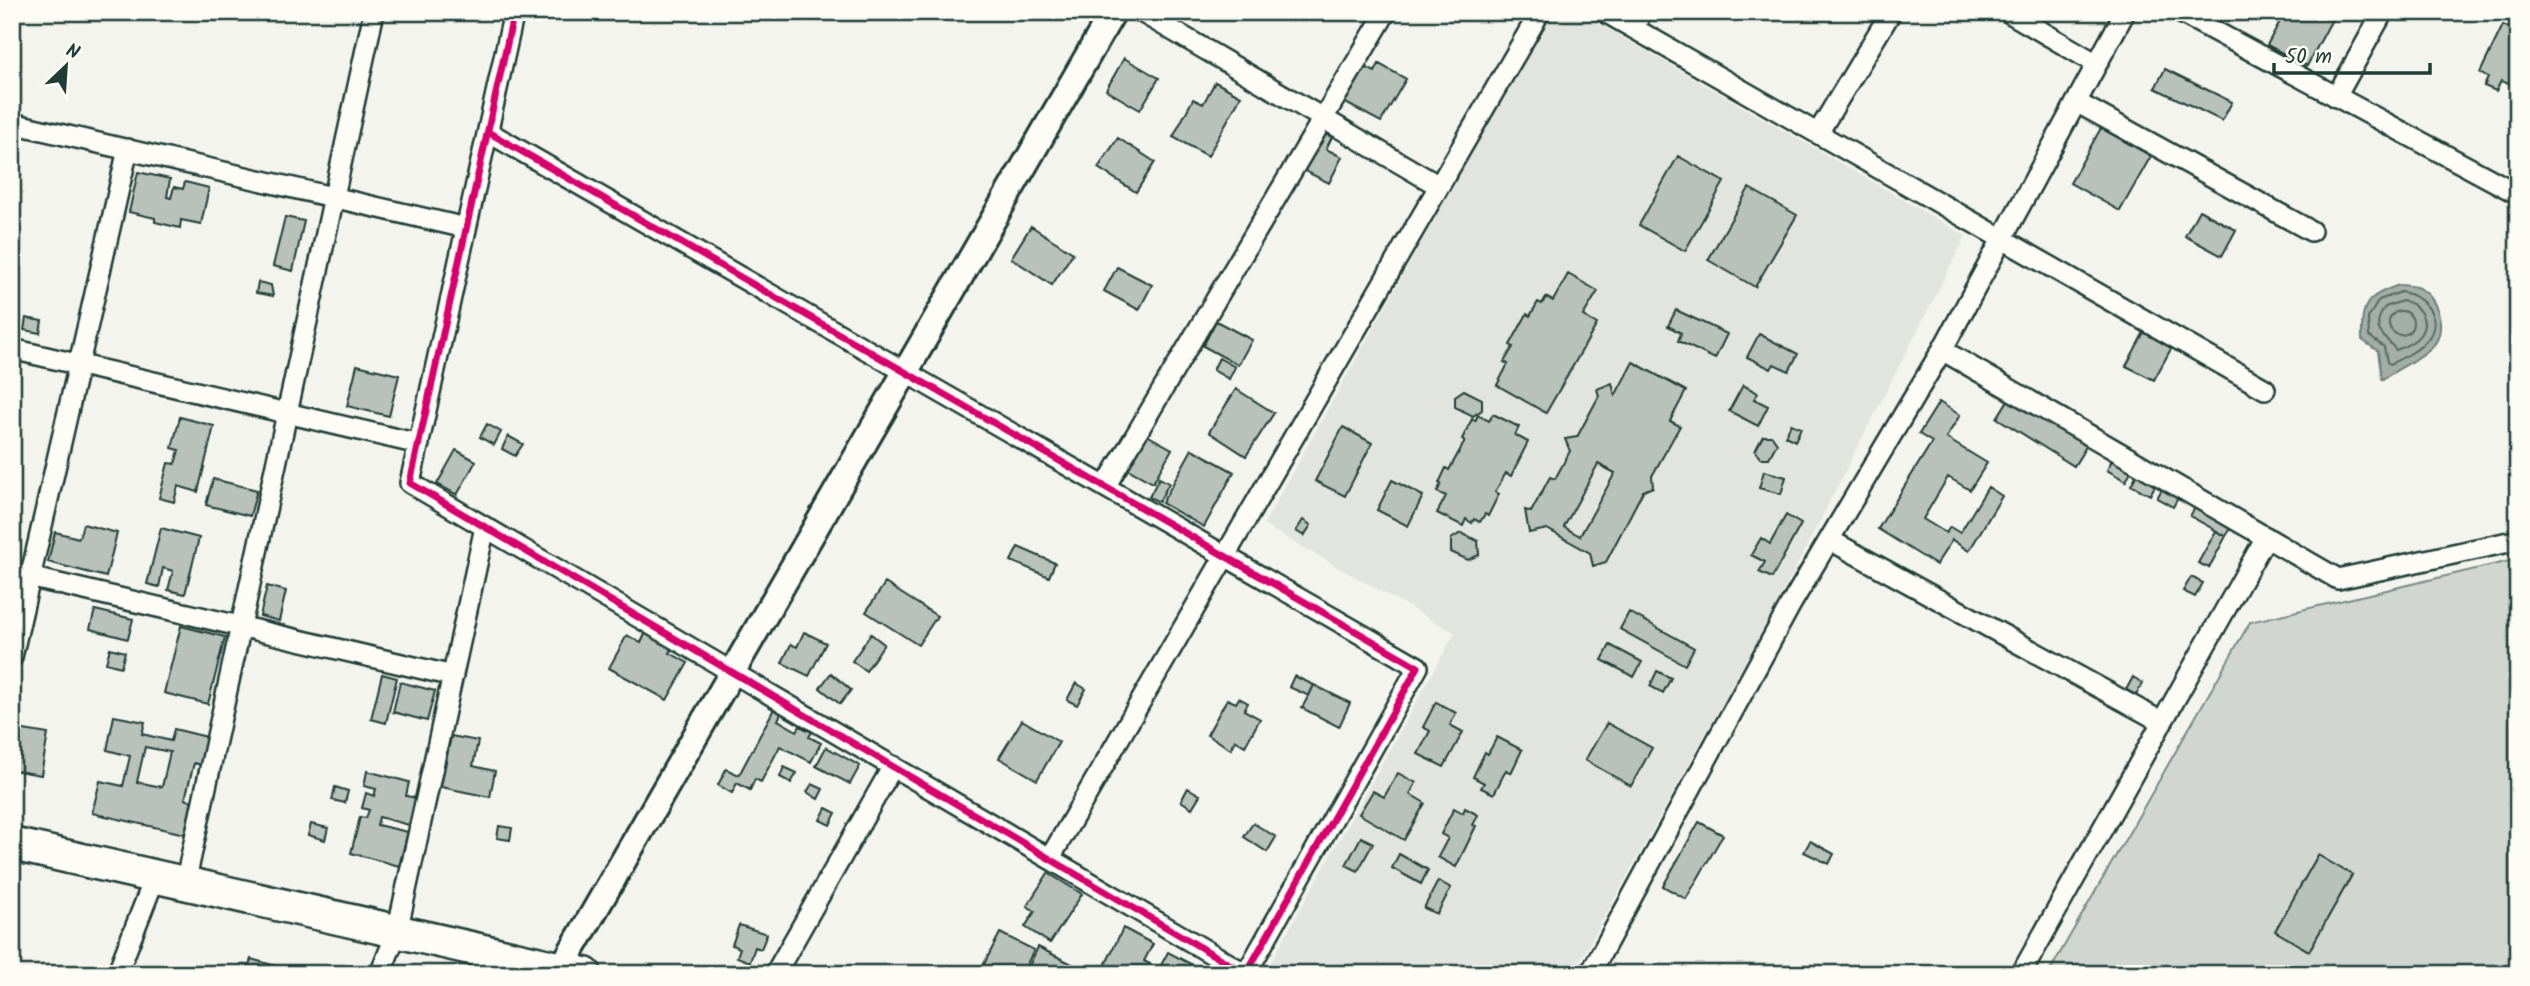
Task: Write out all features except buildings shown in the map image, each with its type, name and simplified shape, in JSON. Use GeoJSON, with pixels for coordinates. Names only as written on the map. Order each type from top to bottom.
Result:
{"type":"FeatureCollection","features":[{"type":"Feature","properties":{"kind":"highway"},"geometry":{"type":"LineString","coordinates":[[12,844],[573,971]]}},
{"type":"Feature","properties":{"kind":"street"},"geometry":{"type":"LineString","coordinates":[[185,884],[374,12]]}},
{"type":"Feature","properties":{"kind":"street"},"geometry":{"type":"LineString","coordinates":[[488,132],[1418,667],[1246,974],[411,483],[514,12]]}},
{"type":"Feature","properties":{"kind":"street"},"geometry":{"type":"LineString","coordinates":[[573,971],[732,672],[1113,12]]}},
{"type":"Feature","properties":{"kind":"street"},"geometry":{"type":"LineString","coordinates":[[1141,12],[1439,186]]}},
{"type":"Feature","properties":{"kind":"street"},"geometry":{"type":"LineString","coordinates":[[1105,487],[1386,12]]}},
{"type":"Feature","properties":{"kind":"street"},"geometry":{"type":"LineString","coordinates":[[1050,858],[1540,12]]}},
{"type":"Feature","properties":{"kind":"street"},"geometry":{"type":"LineString","coordinates":[[1605,12],[1638,20],[1818,133],[2265,389]]}},
{"type":"Feature","properties":{"kind":"street"},"geometry":{"type":"LineString","coordinates":[[1818,133],[1891,12]]}},
{"type":"Feature","properties":{"kind":"street"},"geometry":{"type":"LineString","coordinates":[[2008,12],[2031,18],[2096,64]]}},
{"type":"Feature","properties":{"kind":"street"},"geometry":{"type":"LineString","coordinates":[[1590,974],[1791,604],[1942,350],[2125,12]]}},
{"type":"Feature","properties":{"kind":"street"},"geometry":{"type":"LineString","coordinates":[[2179,12],[2518,194]]}},
{"type":"Feature","properties":{"kind":"street"},"geometry":{"type":"LineString","coordinates":[[2336,97],[2383,12]]}},
{"type":"Feature","properties":{"kind":"street"},"geometry":{"type":"LineString","coordinates":[[2076,102],[2311,231]]}},
{"type":"Feature","properties":{"kind":"street"},"geometry":{"type":"LineString","coordinates":[[12,122],[466,228]]}},
{"type":"Feature","properties":{"kind":"street"},"geometry":{"type":"LineString","coordinates":[[12,657],[21,575],[79,365],[128,149]]}},
{"type":"Feature","properties":{"kind":"street"},"geometry":{"type":"LineString","coordinates":[[12,349],[419,444]]}},
{"type":"Feature","properties":{"kind":"street"},"geometry":{"type":"LineString","coordinates":[[1942,350],[2338,579],[2518,540]]}},
{"type":"Feature","properties":{"kind":"street"},"geometry":{"type":"LineString","coordinates":[[380,974],[397,932],[485,527]]}},
{"type":"Feature","properties":{"kind":"street"},"geometry":{"type":"LineString","coordinates":[[2021,974],[2266,537]]}},
{"type":"Feature","properties":{"kind":"street"},"geometry":{"type":"LineString","coordinates":[[1830,540],[2162,722]]}},
{"type":"Feature","properties":{"kind":"street"},"geometry":{"type":"LineString","coordinates":[[21,575],[453,676]]}},
{"type":"Feature","properties":{"kind":"street"},"geometry":{"type":"LineString","coordinates":[[775,974],[893,766]]}},
{"type":"Feature","properties":{"kind":"street"},"geometry":{"type":"LineString","coordinates":[[117,974],[155,877]]}},
{"type":"Feature","properties":{"kind":"shaded area"},"geometry":{"type":"Polygon","coordinates":[[[1550,12],[1579,12],[1966,236],[1774,610],[1573,974],[1264,974],[1455,633],[1263,525],[1550,12]]]}},
{"type":"Feature","properties":{"kind":"shaded area"},"geometry":{"type":"Polygon","coordinates":[[[2518,559],[2518,974],[2048,974],[2250,622],[2518,559]]]}},
{"type":"Feature","properties":{"kind":"water"},"geometry":{"type":"Polygon","coordinates":[[[2399,285],[2416,287],[2434,302],[2439,318],[2439,334],[2436,342],[2426,352],[2382,380],[2378,351],[2362,340],[2363,317],[2373,298],[2399,285]]]}},
{"type":"Feature","properties":{"kind":"cycle path"},"geometry":{"type":"LineString","coordinates":[[488,132],[1418,667],[1246,974],[410,483],[514,12]]}}]}
